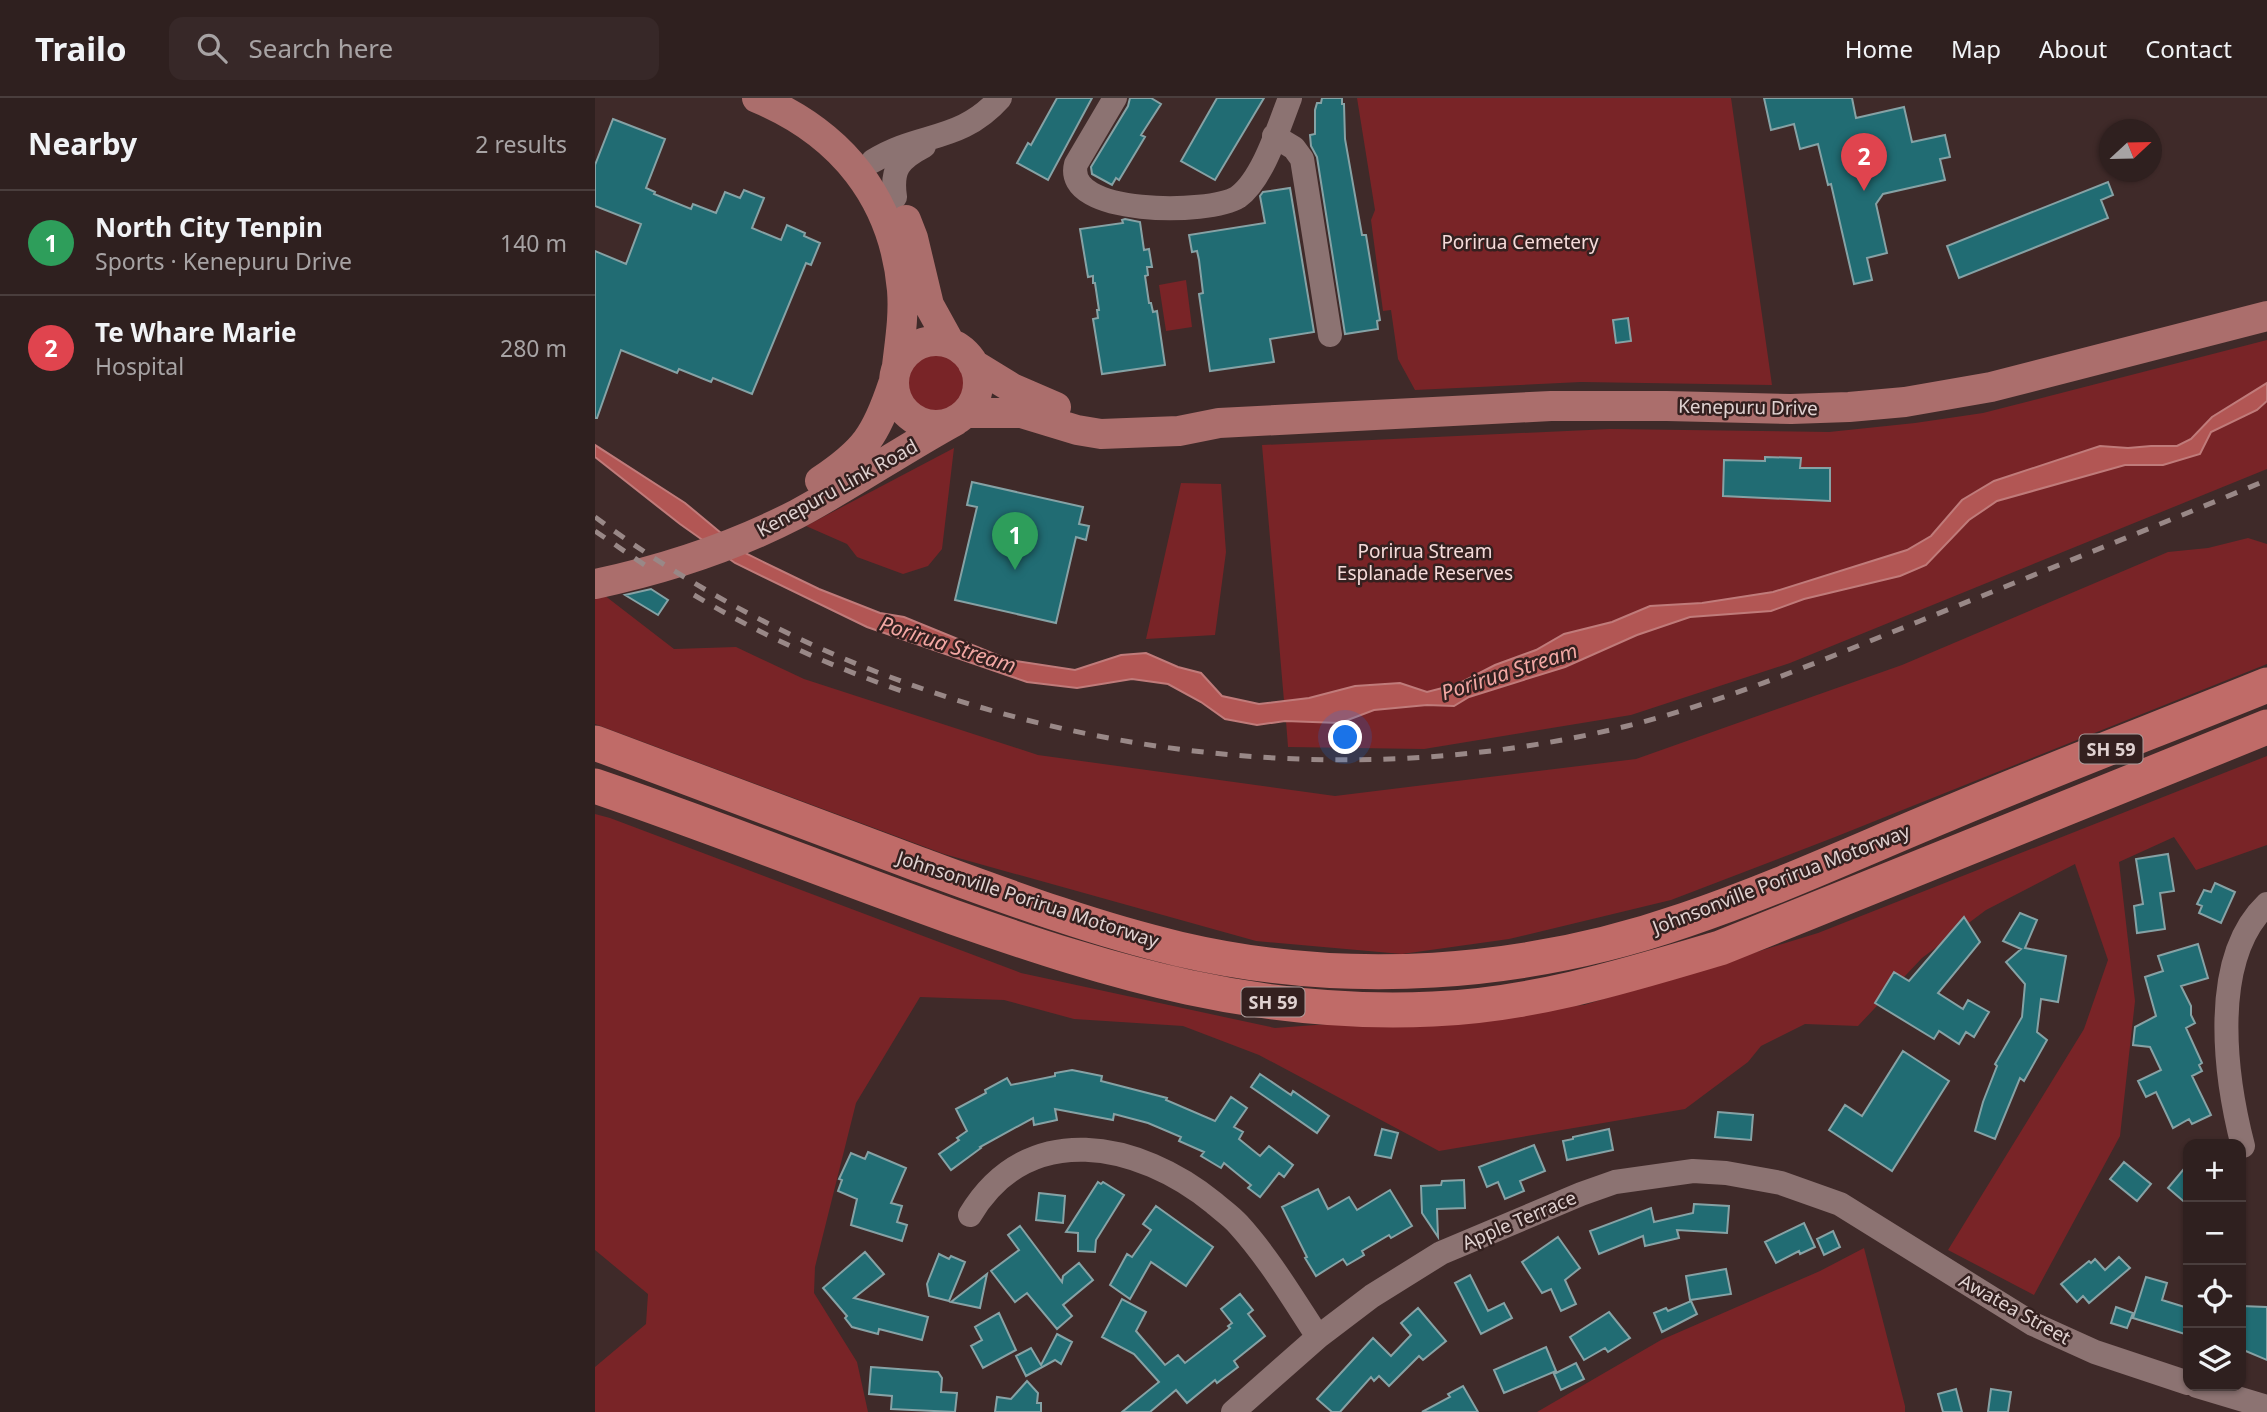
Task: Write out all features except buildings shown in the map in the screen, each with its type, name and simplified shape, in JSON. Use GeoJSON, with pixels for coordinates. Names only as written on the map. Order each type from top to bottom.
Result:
{"type":"FeatureCollection","features":[{"type":"Feature","properties":{"kind":"highway","name":"Johnsonville Porirua Motorway"},"geometry":{"type":"LineString","coordinates":[[595,743],[976,885],[1168,946],[1318,970],[1398,972],[1489,965],[1541,957],[1624,939],[1684,920],[1785,882],[1955,810],[2267,685]]}},
{"type":"Feature","properties":{"kind":"highway","name":"Johnsonville Porirua Motorway"},"geometry":{"type":"LineString","coordinates":[[595,786],[1024,942],[1132,975],[1184,987],[1287,1004],[1339,1009],[1436,1009],[1536,997],[1633,974],[1720,948],[2267,727]]}},
{"type":"Feature","properties":{"kind":"main road"},"geometry":{"type":"LineString","coordinates":[[757,98],[808,124],[842,153],[874,197],[897,257],[902,298],[895,375],[902,409],[913,419],[926,425],[941,425],[960,417],[973,403],[977,377],[973,364],[963,351],[950,342],[929,305],[913,237],[895,197],[873,161],[843,130],[791,98]]}},
{"type":"Feature","properties":{"kind":"main road"},"geometry":{"type":"LineString","coordinates":[[873,161],[867,169],[883,197],[890,235]]}},
{"type":"Feature","properties":{"kind":"main road","name":"Kenepuru Drive"},"geometry":{"type":"LineString","coordinates":[[960,417],[1021,414],[1101,434],[1179,431],[1219,423],[1551,406],[1791,409],[1849,407],[1905,402],[1991,387],[2267,316]]}},
{"type":"Feature","properties":{"kind":"main road"},"geometry":{"type":"LineString","coordinates":[[895,375],[903,357],[919,344],[950,342]]}},
{"type":"Feature","properties":{"kind":"main road","name":"Kenepuru Drive"},"geometry":{"type":"LineString","coordinates":[[973,364],[1028,396],[1079,414],[1113,420],[1188,418],[1219,423]]}},
{"type":"Feature","properties":{"kind":"main road","name":"Kenepuru Link Road"},"geometry":{"type":"LineString","coordinates":[[595,583],[683,562],[752,535],[794,506],[860,450],[877,427],[895,375]]}},
{"type":"Feature","properties":{"kind":"main road","name":"Kenepuru Link Road"},"geometry":{"type":"LineString","coordinates":[[595,569],[628,563],[695,543],[794,506],[960,417]]}},
{"type":"Feature","properties":{"kind":"street"},"geometry":{"type":"LineString","coordinates":[[895,197],[896,171],[903,159],[974,122],[1000,98]]}},
{"type":"Feature","properties":{"kind":"street"},"geometry":{"type":"LineString","coordinates":[[1115,98],[1079,157],[1074,170],[1077,183],[1082,189],[1105,201],[1197,208],[1230,201],[1254,181],[1290,98]]}},
{"type":"Feature","properties":{"kind":"street"},"geometry":{"type":"LineString","coordinates":[[873,161],[895,149],[943,136]]}},
{"type":"Feature","properties":{"kind":"street"},"geometry":{"type":"LineString","coordinates":[[1274,136],[1294,148],[1302,159],[1330,335]]}},
{"type":"Feature","properties":{"kind":"street"},"geometry":{"type":"LineString","coordinates":[[2242,1139],[2229,1072],[2229,976],[2242,940],[2259,911],[2267,904]]}},
{"type":"Feature","properties":{"kind":"street"},"geometry":{"type":"LineString","coordinates":[[970,1215],[978,1202],[1002,1178],[1018,1166],[1050,1154],[1109,1150],[1134,1157],[1161,1168],[1199,1191],[1237,1222],[1262,1252],[1318,1337]]}},
{"type":"Feature","properties":{"kind":"street","name":"Apple Terrace"},"geometry":{"type":"LineString","coordinates":[[1233,1412],[1318,1337],[1372,1296],[1441,1253],[1615,1182],[1693,1171],[1726,1173],[1781,1183],[1853,1211]]}},
{"type":"Feature","properties":{"kind":"street","name":"Awatea Street"},"geometry":{"type":"LineString","coordinates":[[1853,1211],[2033,1324],[2095,1352],[2183,1381]]}},
{"type":"Feature","properties":{"kind":"street"},"geometry":{"type":"LineString","coordinates":[[2214,1391],[2267,1407]]}},
{"type":"Feature","properties":{"kind":"green space","name":"Porirua Cemetery"},"geometry":{"type":"Polygon","coordinates":[[[1357,98],[1731,98],[1772,385],[1581,382],[1415,390],[1398,359],[1391,310],[1383,311],[1371,220],[1375,210],[1357,98]]]}},
{"type":"Feature","properties":{"kind":"green space"},"geometry":{"type":"Polygon","coordinates":[[[1186,280],[1192,327],[1166,331],[1159,285],[1186,280]]]}},
{"type":"Feature","properties":{"kind":"green space","name":"Porirua Stream Esplanade Reserves"},"geometry":{"type":"Polygon","coordinates":[[[2267,340],[2267,383],[2212,417],[2191,439],[2177,446],[2100,446],[1994,481],[1962,500],[1931,536],[1907,550],[1773,592],[1702,603],[1650,606],[1612,622],[1564,634],[1536,650],[1495,665],[1458,684],[1426,692],[1400,683],[1355,686],[1309,698],[1284,701],[1262,445],[1610,429],[1829,432],[1983,413],[2267,340]]]}},
{"type":"Feature","properties":{"kind":"green space"},"geometry":{"type":"Polygon","coordinates":[[[930,354],[942,354],[957,362],[965,377],[965,389],[957,404],[942,412],[930,412],[915,404],[907,389],[907,377],[915,362],[930,354]]]}},
{"type":"Feature","properties":{"kind":"green space"},"geometry":{"type":"Polygon","coordinates":[[[2267,401],[2267,469],[1790,663],[1631,715],[1424,749],[1288,747],[1286,721],[1340,723],[1374,710],[1427,705],[1454,706],[1469,697],[1565,667],[1637,635],[1690,617],[1771,611],[1804,599],[1926,565],[1969,520],[1997,501],[2125,465],[2163,465],[2211,432],[2257,410],[2267,401]]]}},
{"type":"Feature","properties":{"kind":"green space"},"geometry":{"type":"Polygon","coordinates":[[[954,448],[942,549],[928,566],[903,574],[857,557],[847,544],[806,526],[954,448]]]}},
{"type":"Feature","properties":{"kind":"green space"},"geometry":{"type":"Polygon","coordinates":[[[1181,483],[1221,484],[1226,552],[1215,635],[1146,639],[1181,483]]]}},
{"type":"Feature","properties":{"kind":"green space"},"geometry":{"type":"Polygon","coordinates":[[[2248,538],[2267,544],[2267,664],[1671,900],[1509,939],[1402,954],[1256,941],[944,854],[595,724],[595,597],[604,595],[674,649],[736,647],[804,679],[1038,755],[1335,796],[1636,759],[1902,665],[2168,552],[2208,548],[2248,538]]]}},
{"type":"Feature","properties":{"kind":"green space"},"geometry":{"type":"Polygon","coordinates":[[[2267,756],[2267,845],[2196,870],[2174,837],[2119,862],[2135,1001],[2120,1136],[2034,1295],[1948,1250],[2084,1029],[2108,960],[2075,864],[1986,910],[1922,958],[1858,1026],[1805,1024],[1761,1046],[1748,1062],[1685,1109],[1439,1151],[1259,1055],[1183,1026],[1074,1019],[1004,1000],[920,997],[856,1103],[815,1267],[814,1293],[857,1362],[868,1412],[595,1412],[595,1367],[646,1324],[648,1294],[595,1250],[595,814],[1021,973],[1275,1028],[1584,1005],[1818,933],[2267,756]]]}},
{"type":"Feature","properties":{"kind":"green space"},"geometry":{"type":"Polygon","coordinates":[[[1864,1248],[1905,1412],[1537,1412],[1661,1340],[1820,1271],[1864,1248]]]}},
{"type":"Feature","properties":{"kind":"water","name":"Porirua Stream"},"geometry":{"type":"Polygon","coordinates":[[[2267,383],[2267,401],[2257,410],[2211,432],[2200,454],[2163,465],[2125,465],[1997,501],[1969,520],[1926,565],[1900,576],[1804,599],[1771,611],[1690,617],[1637,635],[1565,667],[1469,697],[1454,706],[1427,705],[1374,710],[1340,723],[1285,721],[1257,725],[1225,719],[1168,684],[1132,679],[1077,688],[1027,682],[867,627],[735,563],[680,524],[595,457],[595,445],[685,503],[745,553],[819,589],[880,613],[904,617],[1009,660],[1075,670],[1121,655],[1146,653],[1178,667],[1201,673],[1222,696],[1259,704],[1309,698],[1355,686],[1400,683],[1427,692],[1458,684],[1495,665],[1536,650],[1564,634],[1612,622],[1650,606],[1702,603],[1773,592],[1907,550],[1931,536],[1962,500],[1994,481],[2100,446],[2177,446],[2191,439],[2212,417],[2267,383]]]}},
{"type":"Feature","properties":{"kind":"railway"},"geometry":{"type":"LineString","coordinates":[[595,517],[708,591],[829,652],[956,700],[1088,734],[1223,754],[1359,760],[1494,750],[1627,726],[1665,716],[1812,664],[2267,480]]}},
{"type":"Feature","properties":{"kind":"railway"},"geometry":{"type":"LineString","coordinates":[[595,531],[652,570]]}},
{"type":"Feature","properties":{"kind":"railway"},"geometry":{"type":"LineString","coordinates":[[694,595],[799,650],[910,694]]}},
{"type":"Feature","properties":{"kind":"place","name":"Te Whare Marie"},"geometry":{"type":"Point","coordinates":[1864,191]}},
{"type":"Feature","properties":{"kind":"place","name":"North City Tenpin"},"geometry":{"type":"Point","coordinates":[1015,570]}}]}
